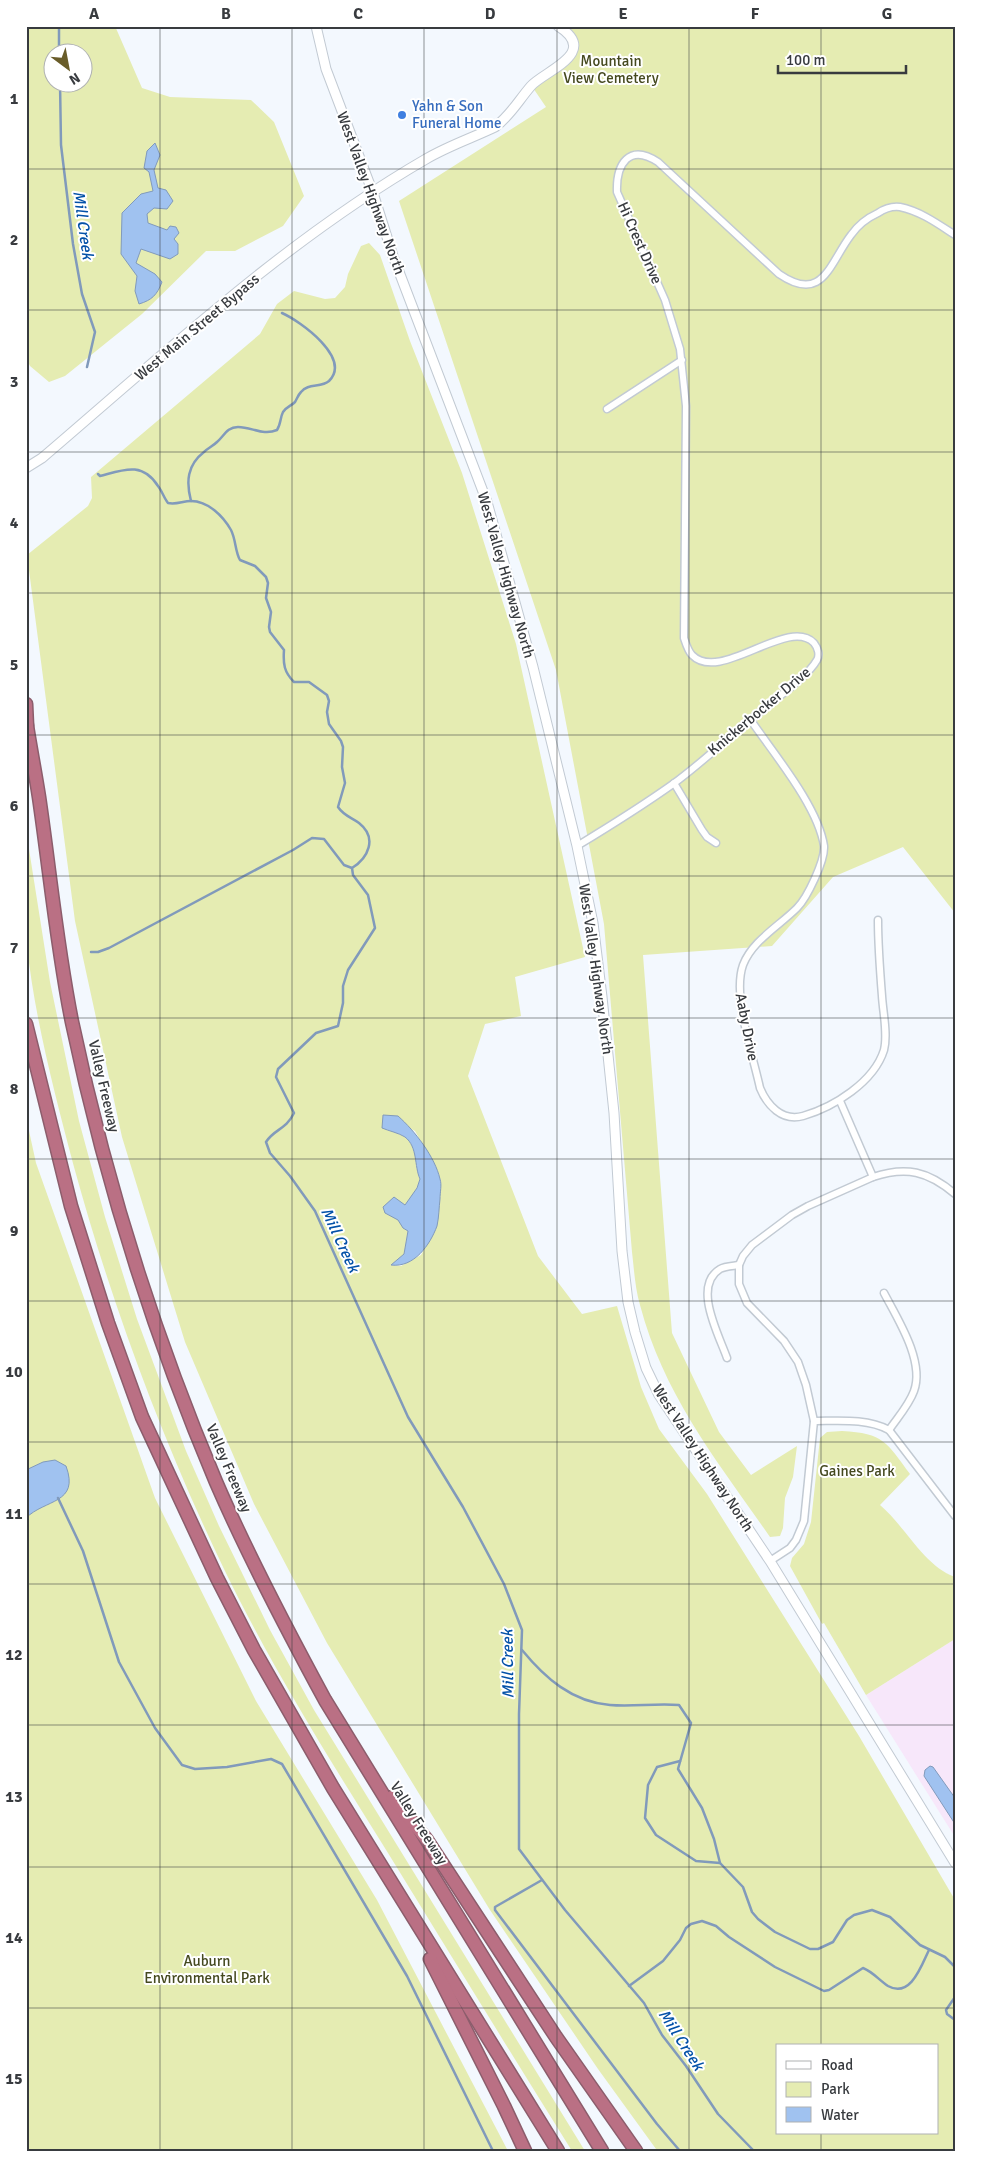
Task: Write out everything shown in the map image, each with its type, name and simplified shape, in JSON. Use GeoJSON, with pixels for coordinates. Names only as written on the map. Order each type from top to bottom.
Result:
{"type":"FeatureCollection","features":[{"type":"Feature","properties":{"kind":"highway","name":"Valley Freeway"},"geometry":{"type":"LineString","coordinates":[[26,704],[27,724],[72,1021],[113,1192],[150,1310],[182,1398],[233,1519],[284,1624],[355,1751],[602,2151]]}},
{"type":"Feature","properties":{"kind":"highway"},"geometry":{"type":"LineString","coordinates":[[26,1024],[71,1206],[108,1323],[142,1417],[217,1578],[254,1650],[333,1788],[558,2151]]}},
{"type":"Feature","properties":{"kind":"highway"},"geometry":{"type":"LineString","coordinates":[[355,1751],[427,1840],[556,2037],[636,2151]]}},
{"type":"Feature","properties":{"kind":"highway"},"geometry":{"type":"LineString","coordinates":[[394,1888],[525,2151]]}},
{"type":"Feature","properties":{"kind":"main road","name":"West Valley Highway North"},"geometry":{"type":"LineString","coordinates":[[316,26],[326,69],[373,193],[393,256],[487,502],[578,846],[593,922],[602,997],[614,1114],[622,1251],[628,1302],[646,1368],[659,1395],[770,1561],[955,1863]]}},
{"type":"Feature","properties":{"kind":"main road","name":"West Main Street Bypass"},"geometry":{"type":"LineString","coordinates":[[26,468],[42,458],[254,279],[300,243],[427,158],[474,138],[503,121],[531,86],[569,58],[573,49],[572,43],[568,35],[558,26]]}},
{"type":"Feature","properties":{"kind":"street","name":"Hi Crest Drive"},"geometry":{"type":"LineString","coordinates":[[692,655],[684,638],[686,406],[682,360],[677,336],[665,300],[617,192],[618,169],[630,157],[642,154],[658,162],[779,274],[798,285],[810,286],[819,281],[836,261],[857,228],[872,215],[890,207],[898,207],[924,216],[955,235]]}},
{"type":"Feature","properties":{"kind":"street"},"geometry":{"type":"LineString","coordinates":[[607,409],[682,360]]}},
{"type":"Feature","properties":{"kind":"street","name":"Knickerbocker Drive"},"geometry":{"type":"LineString","coordinates":[[578,846],[674,783],[812,667],[818,658],[818,650],[813,642],[806,638],[795,638],[782,639],[722,662],[699,660],[692,655]]}},
{"type":"Feature","properties":{"kind":"street","name":"Aaby Drive"},"geometry":{"type":"LineString","coordinates":[[750,719],[805,800],[818,829],[824,849],[812,882],[800,905],[749,952],[743,966],[739,984],[741,1004],[760,1088],[765,1101],[774,1110],[786,1116],[801,1117],[840,1101],[870,1074],[884,1050],[886,1037],[879,960],[878,920]]}},
{"type":"Feature","properties":{"kind":"street"},"geometry":{"type":"LineString","coordinates":[[674,783],[702,830],[707,837],[716,842]]}},
{"type":"Feature","properties":{"kind":"street"},"geometry":{"type":"LineString","coordinates":[[840,1101],[873,1177]]}},
{"type":"Feature","properties":{"kind":"street"},"geometry":{"type":"LineString","coordinates":[[770,1561],[790,1548],[802,1527],[814,1420],[806,1385],[798,1362],[784,1341],[747,1303],[739,1284],[739,1265],[743,1256],[752,1245],[792,1215],[873,1177],[891,1171],[912,1171],[941,1182],[955,1194]]}},
{"type":"Feature","properties":{"kind":"street"},"geometry":{"type":"LineString","coordinates":[[727,1358],[706,1294],[713,1275],[719,1270],[739,1265]]}},
{"type":"Feature","properties":{"kind":"street"},"geometry":{"type":"LineString","coordinates":[[884,1293],[912,1351],[918,1376],[910,1400],[889,1430]]}},
{"type":"Feature","properties":{"kind":"street"},"geometry":{"type":"LineString","coordinates":[[814,1420],[862,1422],[889,1430],[953,1513]]}},
{"type":"Feature","properties":{"kind":"shaded area"},"geometry":{"type":"Polygon","coordinates":[[[955,1639],[955,1837],[866,1695],[955,1639]]]}},
{"type":"Feature","properties":{"kind":"green space"},"geometry":{"type":"Polygon","coordinates":[[[26,26],[115,26],[142,88],[170,97],[251,100],[274,122],[304,196],[283,226],[235,251],[206,251],[142,314],[65,376],[49,382],[30,366],[26,358],[26,26]]]}},
{"type":"Feature","properties":{"kind":"green space","name":"Mountain View Cemetery"},"geometry":{"type":"Polygon","coordinates":[[[558,26],[955,26],[955,913],[903,847],[833,877],[772,946],[643,955],[672,1333],[719,1432],[751,1475],[797,1446],[793,1477],[785,1498],[783,1528],[780,1536],[770,1537],[694,1427],[663,1369],[650,1338],[640,1305],[632,1252],[604,924],[556,670],[399,201],[546,107],[531,85],[569,58],[572,43],[558,26]]]}},
{"type":"Feature","properties":{"kind":"green space"},"geometry":{"type":"Polygon","coordinates":[[[369,243],[380,255],[410,341],[462,473],[516,644],[585,957],[515,977],[521,1016],[485,1024],[468,1076],[538,1256],[582,1314],[617,1306],[641,1387],[659,1429],[707,1494],[859,1736],[955,1900],[955,2151],[658,2151],[656,2149],[598,2069],[490,1910],[327,1643],[254,1504],[185,1342],[122,1137],[75,921],[27,555],[88,506],[92,498],[91,477],[260,334],[277,304],[294,291],[325,299],[335,298],[345,287],[348,274],[361,246],[369,243]],[[384,1115],[383,1128],[405,1137],[412,1146],[420,1179],[399,1220],[403,1228],[408,1231],[404,1254],[392,1265],[401,1266],[421,1255],[437,1224],[441,1182],[438,1172],[415,1131],[384,1115]]]}},
{"type":"Feature","properties":{"kind":"green space"},"geometry":{"type":"Polygon","coordinates":[[[26,830],[50,982],[79,1121],[105,1217],[137,1319],[186,1451],[219,1526],[270,1630],[314,1710],[585,2151],[572,2151],[302,1713],[242,1606],[201,1520],[159,1422],[122,1321],[89,1219],[74,1167],[40,1029],[26,932],[26,830]]]}},
{"type":"Feature","properties":{"kind":"green space","name":"Auburn Environmental Park"},"geometry":{"type":"Polygon","coordinates":[[[26,1117],[36,1163],[155,1498],[256,1701],[377,1900],[508,2151],[26,2151],[26,1117]]]}},
{"type":"Feature","properties":{"kind":"green space","name":"Gaines Park"},"geometry":{"type":"Polygon","coordinates":[[[842,1431],[876,1437],[896,1454],[910,1474],[880,1505],[924,1555],[944,1572],[955,1577],[955,1639],[866,1695],[824,1623],[822,1624],[790,1566],[792,1558],[804,1544],[811,1522],[820,1438],[827,1432],[842,1431]]]}},
{"type":"Feature","properties":{"kind":"water"},"geometry":{"type":"Polygon","coordinates":[[[155,143],[160,155],[154,170],[158,188],[166,190],[173,201],[167,209],[154,208],[147,214],[148,223],[167,230],[170,226],[176,227],[179,233],[174,239],[178,244],[178,254],[170,259],[141,249],[136,263],[155,274],[162,282],[154,296],[139,304],[135,291],[137,276],[121,254],[122,213],[141,194],[153,191],[149,172],[144,168],[147,151],[155,143]]]}},
{"type":"Feature","properties":{"kind":"water"},"geometry":{"type":"Polygon","coordinates":[[[383,1115],[398,1116],[411,1129],[424,1145],[434,1162],[441,1184],[437,1226],[430,1241],[414,1259],[399,1265],[391,1265],[404,1254],[408,1231],[403,1228],[398,1220],[385,1213],[383,1207],[394,1197],[405,1205],[417,1188],[420,1179],[412,1146],[400,1134],[382,1128],[383,1115]]]}},
{"type":"Feature","properties":{"kind":"water"},"geometry":{"type":"Polygon","coordinates":[[[55,1460],[66,1466],[69,1478],[65,1494],[26,1518],[26,1470],[43,1462],[55,1460]]]}},
{"type":"Feature","properties":{"kind":"water"},"geometry":{"type":"Polygon","coordinates":[[[930,1766],[933,1767],[955,1798],[955,1824],[924,1776],[925,1770],[930,1766]]]}},
{"type":"Feature","properties":{"kind":"waterway","name":"Mill Creek"},"geometry":{"type":"LineString","coordinates":[[59,26],[59,42]]}},
{"type":"Feature","properties":{"kind":"waterway","name":"Mill Creek"},"geometry":{"type":"LineString","coordinates":[[60,92],[61,145],[73,244],[82,294],[95,332],[87,367]]}},
{"type":"Feature","properties":{"kind":"waterway"},"geometry":{"type":"LineString","coordinates":[[191,501],[188,481],[189,474],[198,457],[228,430],[234,427],[243,427],[262,432],[277,430],[283,412],[295,402],[299,394],[307,387],[326,383],[334,372],[334,362],[329,351],[321,341],[300,324],[282,313]]}},
{"type":"Feature","properties":{"kind":"waterway","name":"Mill Creek"},"geometry":{"type":"LineString","coordinates":[[98,474],[100,476],[124,470],[139,470],[152,478],[168,503],[174,504],[191,501],[209,506],[214,510],[231,530],[240,560],[255,566],[266,577],[268,583],[266,598],[271,612],[270,632],[284,650],[284,664],[288,675],[294,682],[309,682],[327,695],[329,701],[327,712],[329,724],[343,747],[342,767],[345,783],[338,807],[359,823],[368,835],[369,847],[363,859],[352,868],[353,875],[368,895],[375,928],[348,970],[343,986],[343,1003],[338,1026],[316,1033],[278,1069],[276,1077],[294,1113],[291,1119],[266,1142],[270,1153],[290,1176],[315,1211],[408,1417],[463,1507],[504,1584],[522,1630],[519,1714],[519,1849],[565,1910],[644,2003],[662,2035],[686,2066],[718,2114],[754,2151]]}},
{"type":"Feature","properties":{"kind":"waterway"},"geometry":{"type":"LineString","coordinates":[[91,952],[98,952],[109,948],[312,838],[324,839],[344,865],[352,868]]}},
{"type":"Feature","properties":{"kind":"waterway"},"geometry":{"type":"LineString","coordinates":[[58,1498],[83,1551],[119,1662],[155,1728],[182,1765],[195,1769],[227,1767],[271,1759],[282,1764],[407,1976],[493,2151]]}},
{"type":"Feature","properties":{"kind":"waterway"},"geometry":{"type":"LineString","coordinates":[[522,1650],[550,1679],[560,1687],[583,1699],[610,1705],[679,1705],[691,1723],[678,1769],[702,1808],[714,1839],[720,1863],[743,1887],[752,1912],[775,1932],[810,1949],[818,1949],[833,1942],[847,1920],[854,1915],[872,1910],[890,1917],[920,1945],[945,1957],[955,1967]]}},
{"type":"Feature","properties":{"kind":"waterway"},"geometry":{"type":"LineString","coordinates":[[680,1761],[657,1767],[648,1785],[645,1818],[656,1835],[696,1861],[720,1863]]}},
{"type":"Feature","properties":{"kind":"waterway"},"geometry":{"type":"LineString","coordinates":[[542,1880],[495,1907],[495,1910],[657,2124],[680,2151]]}},
{"type":"Feature","properties":{"kind":"waterway"},"geometry":{"type":"LineString","coordinates":[[629,1986],[663,1961],[680,1940],[686,1928],[691,1924],[702,1921],[716,1926],[729,1937],[775,1967],[824,1991],[829,1990],[863,1968],[888,1986],[896,1989],[903,1988],[909,1984],[919,1971],[929,1950]]}},
{"type":"Feature","properties":{"kind":"waterway"},"geometry":{"type":"LineString","coordinates":[[955,1997],[946,2010],[947,2014],[955,2020]]}},
{"type":"Feature","properties":{"kind":"place","name":"Yahn & Son Funeral Home"},"geometry":{"type":"Point","coordinates":[402,115]}}]}
